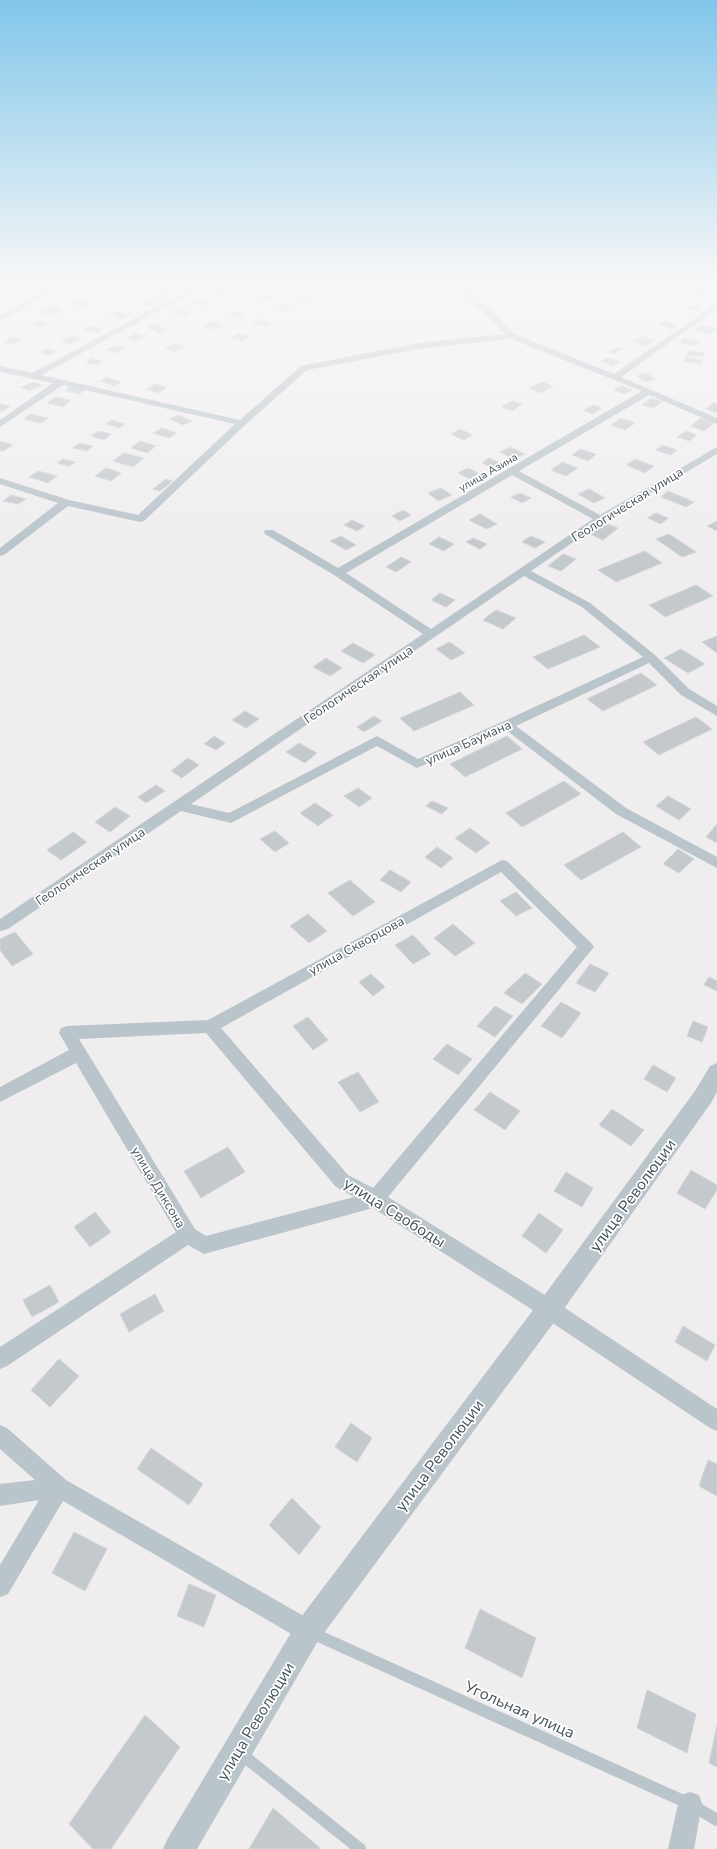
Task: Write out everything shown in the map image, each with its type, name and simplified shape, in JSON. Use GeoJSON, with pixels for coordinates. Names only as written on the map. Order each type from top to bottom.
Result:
{"type":"FeatureCollection","features":[{"type":"Feature","properties":{"kind":"street"},"geometry":{"type":"LineString","coordinates":[[11,371],[242,423]]}},
{"type":"Feature","properties":{"kind":"street"},"geometry":{"type":"LineString","coordinates":[[33,376],[42,371]]}},
{"type":"Feature","properties":{"kind":"street"},"geometry":{"type":"LineString","coordinates":[[0,481],[66,502],[140,519],[242,423],[300,371]]}},
{"type":"Feature","properties":{"kind":"street"},"geometry":{"type":"LineString","coordinates":[[601,371],[717,421]]}},
{"type":"Feature","properties":{"kind":"street"},"geometry":{"type":"LineString","coordinates":[[615,377],[623,371]]}},
{"type":"Feature","properties":{"kind":"street"},"geometry":{"type":"LineString","coordinates":[[0,424],[61,382]]}},
{"type":"Feature","properties":{"kind":"street","name":"улица Азина"},"geometry":{"type":"LineString","coordinates":[[338,573],[649,391]]}},
{"type":"Feature","properties":{"kind":"street","name":"Геологическая улица"},"geometry":{"type":"LineString","coordinates":[[1,925],[179,806],[600,519],[717,450]]}},
{"type":"Feature","properties":{"kind":"street"},"geometry":{"type":"LineString","coordinates":[[512,472],[600,519]]}},
{"type":"Feature","properties":{"kind":"street"},"geometry":{"type":"LineString","coordinates":[[0,553],[66,502]]}},
{"type":"Feature","properties":{"kind":"street"},"geometry":{"type":"LineString","coordinates":[[269,532],[338,573],[431,634]]}},
{"type":"Feature","properties":{"kind":"street"},"geometry":{"type":"LineString","coordinates":[[523,571],[586,606],[651,658],[685,692],[717,712]]}},
{"type":"Feature","properties":{"kind":"street","name":"улица Баумана"},"geometry":{"type":"LineString","coordinates":[[179,806],[231,818],[377,740],[417,764],[507,725],[651,658]]}},
{"type":"Feature","properties":{"kind":"street"},"geometry":{"type":"LineString","coordinates":[[507,725],[620,811],[717,863]]}},
{"type":"Feature","properties":{"kind":"street","name":"улица Скворцова"},"geometry":{"type":"LineString","coordinates":[[210,1026],[502,865],[586,947],[375,1199]]}},
{"type":"Feature","properties":{"kind":"street","name":"улица Диксона"},"geometry":{"type":"LineString","coordinates":[[210,1026],[67,1033],[188,1235],[204,1245],[375,1199]]}},
{"type":"Feature","properties":{"kind":"street","name":"улица Свободы"},"geometry":{"type":"LineString","coordinates":[[210,1026],[342,1181],[375,1199],[549,1310],[717,1421]]}},
{"type":"Feature","properties":{"kind":"street"},"geometry":{"type":"LineString","coordinates":[[0,1095],[79,1053]]}},
{"type":"Feature","properties":{"kind":"street","name":"улица Революции"},"geometry":{"type":"LineString","coordinates":[[179,1849],[308,1631],[549,1310],[704,1097],[717,1072]]}},
{"type":"Feature","properties":{"kind":"street"},"geometry":{"type":"LineString","coordinates":[[0,1359],[188,1235]]}},
{"type":"Feature","properties":{"kind":"street"},"geometry":{"type":"LineString","coordinates":[[0,1435],[59,1488],[308,1631]]}},
{"type":"Feature","properties":{"kind":"street"},"geometry":{"type":"LineString","coordinates":[[0,1495],[59,1488]]}},
{"type":"Feature","properties":{"kind":"street"},"geometry":{"type":"LineString","coordinates":[[0,1586],[59,1488]]}},
{"type":"Feature","properties":{"kind":"street"},"geometry":{"type":"LineString","coordinates":[[681,1849],[690,1804]]}},
{"type":"Feature","properties":{"kind":"lane","name":"Угольная улица"},"geometry":{"type":"LineString","coordinates":[[308,1631],[690,1804],[717,1820]]}},
{"type":"Feature","properties":{"kind":"lane"},"geometry":{"type":"LineString","coordinates":[[245,1757],[360,1849]]}},
{"type":"Feature","properties":{"kind":"building"},"geometry":{"type":"Polygon","coordinates":[[[646,373],[656,379],[646,382],[637,376],[646,373]]]}},
{"type":"Feature","properties":{"kind":"building"},"geometry":{"type":"Polygon","coordinates":[[[107,377],[121,382],[114,386],[100,381],[107,377]]]}},
{"type":"Feature","properties":{"kind":"building"},"geometry":{"type":"Polygon","coordinates":[[[33,382],[43,385],[30,391],[21,387],[33,382]]]}},
{"type":"Feature","properties":{"kind":"building"},"geometry":{"type":"Polygon","coordinates":[[[542,382],[553,386],[541,393],[529,388],[542,382]]]}},
{"type":"Feature","properties":{"kind":"building"},"geometry":{"type":"Polygon","coordinates":[[[155,384],[167,387],[159,393],[147,389],[155,384]]]}},
{"type":"Feature","properties":{"kind":"building"},"geometry":{"type":"Polygon","coordinates":[[[70,386],[85,389],[80,394],[65,391],[70,386]]]}},
{"type":"Feature","properties":{"kind":"building"},"geometry":{"type":"Polygon","coordinates":[[[622,386],[632,390],[624,394],[614,390],[622,386]]]}},
{"type":"Feature","properties":{"kind":"building"},"geometry":{"type":"Polygon","coordinates":[[[55,397],[71,400],[63,407],[47,403],[55,397]]]}},
{"type":"Feature","properties":{"kind":"building"},"geometry":{"type":"Polygon","coordinates":[[[651,398],[662,402],[653,408],[642,405],[651,398]]]}},
{"type":"Feature","properties":{"kind":"building"},"geometry":{"type":"Polygon","coordinates":[[[512,401],[522,404],[512,411],[502,407],[512,401]]]}},
{"type":"Feature","properties":{"kind":"building"},"geometry":{"type":"Polygon","coordinates":[[[713,403],[717,404],[717,413],[706,409],[713,403]]]}},
{"type":"Feature","properties":{"kind":"building"},"geometry":{"type":"Polygon","coordinates":[[[0,404],[10,406],[2,412],[0,411],[0,404]]]}},
{"type":"Feature","properties":{"kind":"building"},"geometry":{"type":"Polygon","coordinates":[[[593,405],[602,408],[592,414],[584,410],[593,405]]]}},
{"type":"Feature","properties":{"kind":"building"},"geometry":{"type":"Polygon","coordinates":[[[31,414],[48,418],[41,423],[24,419],[31,414]]]}},
{"type":"Feature","properties":{"kind":"building"},"geometry":{"type":"Polygon","coordinates":[[[179,415],[192,421],[183,425],[170,419],[179,415]]]}},
{"type":"Feature","properties":{"kind":"building"},"geometry":{"type":"Polygon","coordinates":[[[621,418],[635,423],[625,430],[611,425],[621,418]]]}},
{"type":"Feature","properties":{"kind":"building"},"geometry":{"type":"Polygon","coordinates":[[[701,418],[714,423],[704,431],[691,426],[701,418]]]}},
{"type":"Feature","properties":{"kind":"building"},"geometry":{"type":"Polygon","coordinates":[[[112,420],[125,424],[120,428],[106,424],[112,420]]]}},
{"type":"Feature","properties":{"kind":"building"},"geometry":{"type":"Polygon","coordinates":[[[162,428],[177,433],[169,438],[153,433],[162,428]]]}},
{"type":"Feature","properties":{"kind":"building"},"geometry":{"type":"Polygon","coordinates":[[[460,429],[473,435],[463,440],[451,434],[460,429]]]}},
{"type":"Feature","properties":{"kind":"building"},"geometry":{"type":"Polygon","coordinates":[[[98,431],[111,434],[104,440],[91,436],[98,431]]]}},
{"type":"Feature","properties":{"kind":"building"},"geometry":{"type":"Polygon","coordinates":[[[686,431],[697,435],[689,441],[677,437],[686,431]]]}},
{"type":"Feature","properties":{"kind":"building"},"geometry":{"type":"Polygon","coordinates":[[[0,441],[13,445],[3,451],[0,451],[0,441]]]}},
{"type":"Feature","properties":{"kind":"building"},"geometry":{"type":"Polygon","coordinates":[[[140,441],[156,446],[147,453],[131,448],[140,441]]]}},
{"type":"Feature","properties":{"kind":"building"},"geometry":{"type":"Polygon","coordinates":[[[79,443],[93,446],[87,451],[73,448],[79,443]]]}},
{"type":"Feature","properties":{"kind":"building"},"geometry":{"type":"Polygon","coordinates":[[[662,445],[677,450],[671,455],[656,450],[662,445]]]}},
{"type":"Feature","properties":{"kind":"building"},"geometry":{"type":"Polygon","coordinates":[[[511,447],[525,454],[513,459],[500,452],[511,447]]]}},
{"type":"Feature","properties":{"kind":"building"},"geometry":{"type":"Polygon","coordinates":[[[580,449],[596,454],[588,461],[572,455],[580,449]]]}},
{"type":"Feature","properties":{"kind":"building"},"geometry":{"type":"Polygon","coordinates":[[[124,453],[144,458],[133,467],[113,461],[124,453]]]}},
{"type":"Feature","properties":{"kind":"building"},"geometry":{"type":"Polygon","coordinates":[[[489,458],[500,463],[493,468],[482,463],[489,458]]]}},
{"type":"Feature","properties":{"kind":"building"},"geometry":{"type":"Polygon","coordinates":[[[63,459],[75,462],[69,466],[57,463],[63,459]]]}},
{"type":"Feature","properties":{"kind":"building"},"geometry":{"type":"Polygon","coordinates":[[[635,459],[654,466],[645,473],[626,465],[635,459]]]}},
{"type":"Feature","properties":{"kind":"building"},"geometry":{"type":"Polygon","coordinates":[[[562,462],[578,468],[566,476],[551,470],[562,462]]]}},
{"type":"Feature","properties":{"kind":"building"},"geometry":{"type":"Polygon","coordinates":[[[106,468],[121,473],[111,481],[95,476],[106,468]]]}},
{"type":"Feature","properties":{"kind":"building"},"geometry":{"type":"Polygon","coordinates":[[[468,468],[482,475],[472,480],[458,473],[468,468]]]}},
{"type":"Feature","properties":{"kind":"building"},"geometry":{"type":"Polygon","coordinates":[[[38,471],[57,476],[48,483],[29,477],[38,471]]]}},
{"type":"Feature","properties":{"kind":"building"},"geometry":{"type":"Polygon","coordinates":[[[166,479],[173,481],[160,491],[153,489],[166,479]]]}},
{"type":"Feature","properties":{"kind":"building"},"geometry":{"type":"Polygon","coordinates":[[[441,488],[452,495],[438,501],[428,493],[441,488]]]}},
{"type":"Feature","properties":{"kind":"building"},"geometry":{"type":"Polygon","coordinates":[[[589,489],[605,498],[594,503],[578,494],[589,489]]]}},
{"type":"Feature","properties":{"kind":"building"},"geometry":{"type":"Polygon","coordinates":[[[668,491],[694,502],[686,507],[661,497],[668,491]]]}},
{"type":"Feature","properties":{"kind":"building"},"geometry":{"type":"Polygon","coordinates":[[[520,493],[531,498],[522,503],[511,497],[520,493]]]}},
{"type":"Feature","properties":{"kind":"building"},"geometry":{"type":"Polygon","coordinates":[[[11,495],[26,499],[18,504],[3,501],[11,495]]]}},
{"type":"Feature","properties":{"kind":"building"},"geometry":{"type":"Polygon","coordinates":[[[403,510],[411,515],[400,521],[392,516],[403,510]]]}},
{"type":"Feature","properties":{"kind":"building"},"geometry":{"type":"Polygon","coordinates":[[[656,513],[668,518],[661,524],[648,518],[656,513]]]}},
{"type":"Feature","properties":{"kind":"building"},"geometry":{"type":"Polygon","coordinates":[[[480,514],[497,524],[487,529],[469,520],[480,514]]]}},
{"type":"Feature","properties":{"kind":"building"},"geometry":{"type":"Polygon","coordinates":[[[352,520],[365,526],[357,531],[344,525],[352,520]]]}},
{"type":"Feature","properties":{"kind":"building"},"geometry":{"type":"Polygon","coordinates":[[[717,521],[717,531],[707,526],[717,521]]]}},
{"type":"Feature","properties":{"kind":"building"},"geometry":{"type":"Polygon","coordinates":[[[605,523],[618,528],[603,540],[590,534],[605,523]]]}},
{"type":"Feature","properties":{"kind":"building"},"geometry":{"type":"Polygon","coordinates":[[[669,534],[696,552],[682,557],[656,539],[669,534]]]}},
{"type":"Feature","properties":{"kind":"building"},"geometry":{"type":"Polygon","coordinates":[[[341,536],[356,545],[346,550],[330,541],[341,536]]]}},
{"type":"Feature","properties":{"kind":"building"},"geometry":{"type":"Polygon","coordinates":[[[531,536],[545,542],[535,548],[522,542],[531,536]]]}},
{"type":"Feature","properties":{"kind":"building"},"geometry":{"type":"Polygon","coordinates":[[[439,537],[454,544],[444,551],[429,544],[439,537]]]}},
{"type":"Feature","properties":{"kind":"building"},"geometry":{"type":"Polygon","coordinates":[[[473,538],[487,544],[480,549],[466,542],[473,538]]]}},
{"type":"Feature","properties":{"kind":"building"},"geometry":{"type":"Polygon","coordinates":[[[645,551],[662,563],[616,582],[598,570],[645,551]]]}},
{"type":"Feature","properties":{"kind":"building"},"geometry":{"type":"Polygon","coordinates":[[[563,554],[576,559],[561,571],[548,566],[563,554]]]}},
{"type":"Feature","properties":{"kind":"building"},"geometry":{"type":"Polygon","coordinates":[[[401,557],[411,562],[396,572],[386,567],[401,557]]]}},
{"type":"Feature","properties":{"kind":"building"},"geometry":{"type":"Polygon","coordinates":[[[696,585],[713,596],[665,617],[649,605],[696,585]]]}},
{"type":"Feature","properties":{"kind":"building"},"geometry":{"type":"Polygon","coordinates":[[[440,593],[455,600],[446,607],[431,600],[440,593]]]}},
{"type":"Feature","properties":{"kind":"building"},"geometry":{"type":"Polygon","coordinates":[[[496,610],[516,618],[503,629],[483,620],[496,610]]]}},
{"type":"Feature","properties":{"kind":"building"},"geometry":{"type":"Polygon","coordinates":[[[584,635],[600,647],[548,669],[533,657],[584,635]]]}},
{"type":"Feature","properties":{"kind":"building"},"geometry":{"type":"Polygon","coordinates":[[[717,636],[717,653],[702,642],[717,636]]]}},
{"type":"Feature","properties":{"kind":"building"},"geometry":{"type":"Polygon","coordinates":[[[450,642],[465,653],[451,660],[436,649],[450,642]]]}},
{"type":"Feature","properties":{"kind":"building"},"geometry":{"type":"Polygon","coordinates":[[[353,643],[375,655],[363,663],[341,651],[353,643]]]}},
{"type":"Feature","properties":{"kind":"building"},"geometry":{"type":"Polygon","coordinates":[[[681,649],[705,664],[688,673],[664,658],[681,649]]]}},
{"type":"Feature","properties":{"kind":"building"},"geometry":{"type":"Polygon","coordinates":[[[326,658],[342,668],[330,676],[313,667],[326,658]]]}},
{"type":"Feature","properties":{"kind":"building"},"geometry":{"type":"Polygon","coordinates":[[[641,673],[657,685],[603,711],[587,699],[641,673]]]}},
{"type":"Feature","properties":{"kind":"building"},"geometry":{"type":"Polygon","coordinates":[[[460,692],[474,705],[414,731],[400,718],[460,692]]]}},
{"type":"Feature","properties":{"kind":"building"},"geometry":{"type":"Polygon","coordinates":[[[245,711],[259,719],[246,728],[232,720],[245,711]]]}},
{"type":"Feature","properties":{"kind":"building"},"geometry":{"type":"Polygon","coordinates":[[[374,716],[382,721],[364,732],[357,727],[374,716]]]}},
{"type":"Feature","properties":{"kind":"building"},"geometry":{"type":"Polygon","coordinates":[[[696,717],[712,729],[659,755],[643,742],[696,717]]]}},
{"type":"Feature","properties":{"kind":"building"},"geometry":{"type":"Polygon","coordinates":[[[214,736],[225,743],[216,750],[204,744],[214,736]]]}},
{"type":"Feature","properties":{"kind":"building"},"geometry":{"type":"Polygon","coordinates":[[[507,736],[522,749],[465,777],[450,764],[507,736]]]}},
{"type":"Feature","properties":{"kind":"building"},"geometry":{"type":"Polygon","coordinates":[[[299,743],[317,753],[305,763],[286,752],[299,743]]]}},
{"type":"Feature","properties":{"kind":"building"},"geometry":{"type":"Polygon","coordinates":[[[188,758],[199,765],[182,778],[171,771],[188,758]]]}},
{"type":"Feature","properties":{"kind":"building"},"geometry":{"type":"Polygon","coordinates":[[[564,781],[581,794],[522,827],[506,813],[564,781]]]}},
{"type":"Feature","properties":{"kind":"building"},"geometry":{"type":"Polygon","coordinates":[[[156,785],[165,791],[146,803],[138,797],[156,785]]]}},
{"type":"Feature","properties":{"kind":"building"},"geometry":{"type":"Polygon","coordinates":[[[358,788],[372,798],[359,807],[344,796],[358,788]]]}},
{"type":"Feature","properties":{"kind":"building"},"geometry":{"type":"Polygon","coordinates":[[[668,796],[691,809],[679,820],[656,806],[668,796]]]}},
{"type":"Feature","properties":{"kind":"building"},"geometry":{"type":"Polygon","coordinates":[[[432,801],[448,808],[442,814],[426,806],[432,801]]]}},
{"type":"Feature","properties":{"kind":"building"},"geometry":{"type":"Polygon","coordinates":[[[315,803],[333,815],[318,826],[300,813],[315,803]]]}},
{"type":"Feature","properties":{"kind":"building"},"geometry":{"type":"Polygon","coordinates":[[[115,807],[130,816],[110,832],[95,822],[115,807]]]}},
{"type":"Feature","properties":{"kind":"building"},"geometry":{"type":"Polygon","coordinates":[[[717,824],[717,843],[706,837],[717,824]]]}},
{"type":"Feature","properties":{"kind":"building"},"geometry":{"type":"Polygon","coordinates":[[[470,828],[490,843],[476,853],[455,838],[470,828]]]}},
{"type":"Feature","properties":{"kind":"building"},"geometry":{"type":"Polygon","coordinates":[[[275,831],[289,843],[275,852],[260,839],[275,831]]]}},
{"type":"Feature","properties":{"kind":"building"},"geometry":{"type":"Polygon","coordinates":[[[73,832],[87,842],[61,860],[47,850],[73,832]]]}},
{"type":"Feature","properties":{"kind":"building"},"geometry":{"type":"Polygon","coordinates":[[[623,832],[641,847],[581,880],[564,865],[623,832]]]}},
{"type":"Feature","properties":{"kind":"building"},"geometry":{"type":"Polygon","coordinates":[[[437,847],[453,858],[441,868],[425,857],[437,847]]]}},
{"type":"Feature","properties":{"kind":"building"},"geometry":{"type":"Polygon","coordinates":[[[678,849],[694,859],[679,873],[663,864],[678,849]]]}},
{"type":"Feature","properties":{"kind":"building"},"geometry":{"type":"Polygon","coordinates":[[[390,870],[411,882],[401,892],[380,880],[390,870]]]}},
{"type":"Feature","properties":{"kind":"building"},"geometry":{"type":"Polygon","coordinates":[[[350,880],[375,902],[353,916],[328,893],[350,880]]]}},
{"type":"Feature","properties":{"kind":"building"},"geometry":{"type":"Polygon","coordinates":[[[516,892],[532,908],[516,916],[500,901],[516,892]]]}},
{"type":"Feature","properties":{"kind":"building"},"geometry":{"type":"Polygon","coordinates":[[[308,914],[327,931],[309,943],[290,926],[308,914]]]}},
{"type":"Feature","properties":{"kind":"building"},"geometry":{"type":"Polygon","coordinates":[[[453,924],[475,943],[455,956],[434,938],[453,924]]]}},
{"type":"Feature","properties":{"kind":"building"},"geometry":{"type":"Polygon","coordinates":[[[15,932],[33,954],[12,966],[0,950],[0,939],[15,932]]]}},
{"type":"Feature","properties":{"kind":"building"},"geometry":{"type":"Polygon","coordinates":[[[413,935],[431,954],[413,964],[395,945],[413,935]]]}},
{"type":"Feature","properties":{"kind":"building"},"geometry":{"type":"Polygon","coordinates":[[[590,964],[609,973],[595,992],[576,983],[590,964]]]}},
{"type":"Feature","properties":{"kind":"building"},"geometry":{"type":"Polygon","coordinates":[[[525,973],[542,984],[522,1004],[504,993],[525,973]]]}},
{"type":"Feature","properties":{"kind":"building"},"geometry":{"type":"Polygon","coordinates":[[[371,974],[385,987],[373,996],[359,982],[371,974]]]}},
{"type":"Feature","properties":{"kind":"building"},"geometry":{"type":"Polygon","coordinates":[[[709,977],[717,981],[717,991],[704,985],[709,977]]]}},
{"type":"Feature","properties":{"kind":"building"},"geometry":{"type":"Polygon","coordinates":[[[561,1002],[581,1013],[562,1038],[541,1026],[561,1002]]]}},
{"type":"Feature","properties":{"kind":"building"},"geometry":{"type":"Polygon","coordinates":[[[495,1006],[513,1016],[495,1037],[477,1026],[495,1006]]]}},
{"type":"Feature","properties":{"kind":"building"},"geometry":{"type":"Polygon","coordinates":[[[308,1017],[328,1040],[313,1050],[293,1026],[308,1017]]]}},
{"type":"Feature","properties":{"kind":"building"},"geometry":{"type":"Polygon","coordinates":[[[693,1021],[708,1027],[702,1042],[687,1036],[693,1021]]]}},
{"type":"Feature","properties":{"kind":"building"},"geometry":{"type":"Polygon","coordinates":[[[447,1044],[472,1059],[458,1075],[433,1059],[447,1044]]]}},
{"type":"Feature","properties":{"kind":"building"},"geometry":{"type":"Polygon","coordinates":[[[653,1065],[676,1078],[667,1092],[644,1079],[653,1065]]]}},
{"type":"Feature","properties":{"kind":"building"},"geometry":{"type":"Polygon","coordinates":[[[358,1072],[379,1102],[360,1112],[338,1082],[358,1072]]]}},
{"type":"Feature","properties":{"kind":"building"},"geometry":{"type":"Polygon","coordinates":[[[490,1092],[520,1111],[505,1130],[474,1110],[490,1092]]]}},
{"type":"Feature","properties":{"kind":"building"},"geometry":{"type":"Polygon","coordinates":[[[612,1109],[644,1130],[631,1146],[599,1125],[612,1109]]]}},
{"type":"Feature","properties":{"kind":"building"},"geometry":{"type":"Polygon","coordinates":[[[228,1147],[245,1172],[201,1198],[184,1171],[228,1147]]]}},
{"type":"Feature","properties":{"kind":"building"},"geometry":{"type":"Polygon","coordinates":[[[691,1170],[717,1185],[717,1190],[705,1209],[677,1193],[691,1170]]]}},
{"type":"Feature","properties":{"kind":"building"},"geometry":{"type":"Polygon","coordinates":[[[566,1172],[593,1188],[582,1207],[554,1191],[566,1172]]]}},
{"type":"Feature","properties":{"kind":"building"},"geometry":{"type":"Polygon","coordinates":[[[95,1212],[111,1232],[90,1247],[74,1227],[95,1212]]]}},
{"type":"Feature","properties":{"kind":"building"},"geometry":{"type":"Polygon","coordinates":[[[539,1213],[563,1230],[546,1253],[522,1236],[539,1213]]]}},
{"type":"Feature","properties":{"kind":"building"},"geometry":{"type":"Polygon","coordinates":[[[50,1285],[59,1302],[32,1317],[23,1300],[50,1285]]]}},
{"type":"Feature","properties":{"kind":"building"},"geometry":{"type":"Polygon","coordinates":[[[155,1294],[164,1311],[129,1332],[120,1314],[155,1294]]]}},
{"type":"Feature","properties":{"kind":"building"},"geometry":{"type":"Polygon","coordinates":[[[683,1326],[715,1345],[707,1361],[675,1342],[683,1326]]]}},
{"type":"Feature","properties":{"kind":"building"},"geometry":{"type":"Polygon","coordinates":[[[59,1359],[79,1376],[50,1407],[31,1390],[59,1359]]]}},
{"type":"Feature","properties":{"kind":"building"},"geometry":{"type":"Polygon","coordinates":[[[351,1423],[372,1438],[357,1462],[335,1447],[351,1423]]]}},
{"type":"Feature","properties":{"kind":"building"},"geometry":{"type":"Polygon","coordinates":[[[151,1448],[203,1484],[189,1505],[137,1469],[151,1448]]]}},
{"type":"Feature","properties":{"kind":"building"},"geometry":{"type":"Polygon","coordinates":[[[708,1460],[717,1464],[717,1496],[699,1486],[708,1460]]]}},
{"type":"Feature","properties":{"kind":"building"},"geometry":{"type":"Polygon","coordinates":[[[292,1498],[321,1527],[299,1555],[269,1525],[292,1498]]]}},
{"type":"Feature","properties":{"kind":"building"},"geometry":{"type":"Polygon","coordinates":[[[74,1532],[107,1549],[85,1591],[52,1573],[74,1532]]]}},
{"type":"Feature","properties":{"kind":"building"},"geometry":{"type":"Polygon","coordinates":[[[189,1584],[216,1595],[204,1627],[177,1616],[189,1584]]]}},
{"type":"Feature","properties":{"kind":"building"},"geometry":{"type":"Polygon","coordinates":[[[480,1609],[536,1638],[522,1678],[465,1648],[480,1609]]]}},
{"type":"Feature","properties":{"kind":"building"},"geometry":{"type":"Polygon","coordinates":[[[647,1690],[696,1714],[687,1753],[637,1728],[647,1690]]]}},
{"type":"Feature","properties":{"kind":"building"},"geometry":{"type":"Polygon","coordinates":[[[145,1715],[180,1747],[111,1849],[93,1849],[69,1824],[145,1715]]]}},
{"type":"Feature","properties":{"kind":"building"},"geometry":{"type":"Polygon","coordinates":[[[717,1725],[717,1767],[709,1763],[717,1725]]]}},
{"type":"Feature","properties":{"kind":"building"},"geometry":{"type":"Polygon","coordinates":[[[273,1808],[320,1848],[249,1849],[273,1808]]]}}]}
